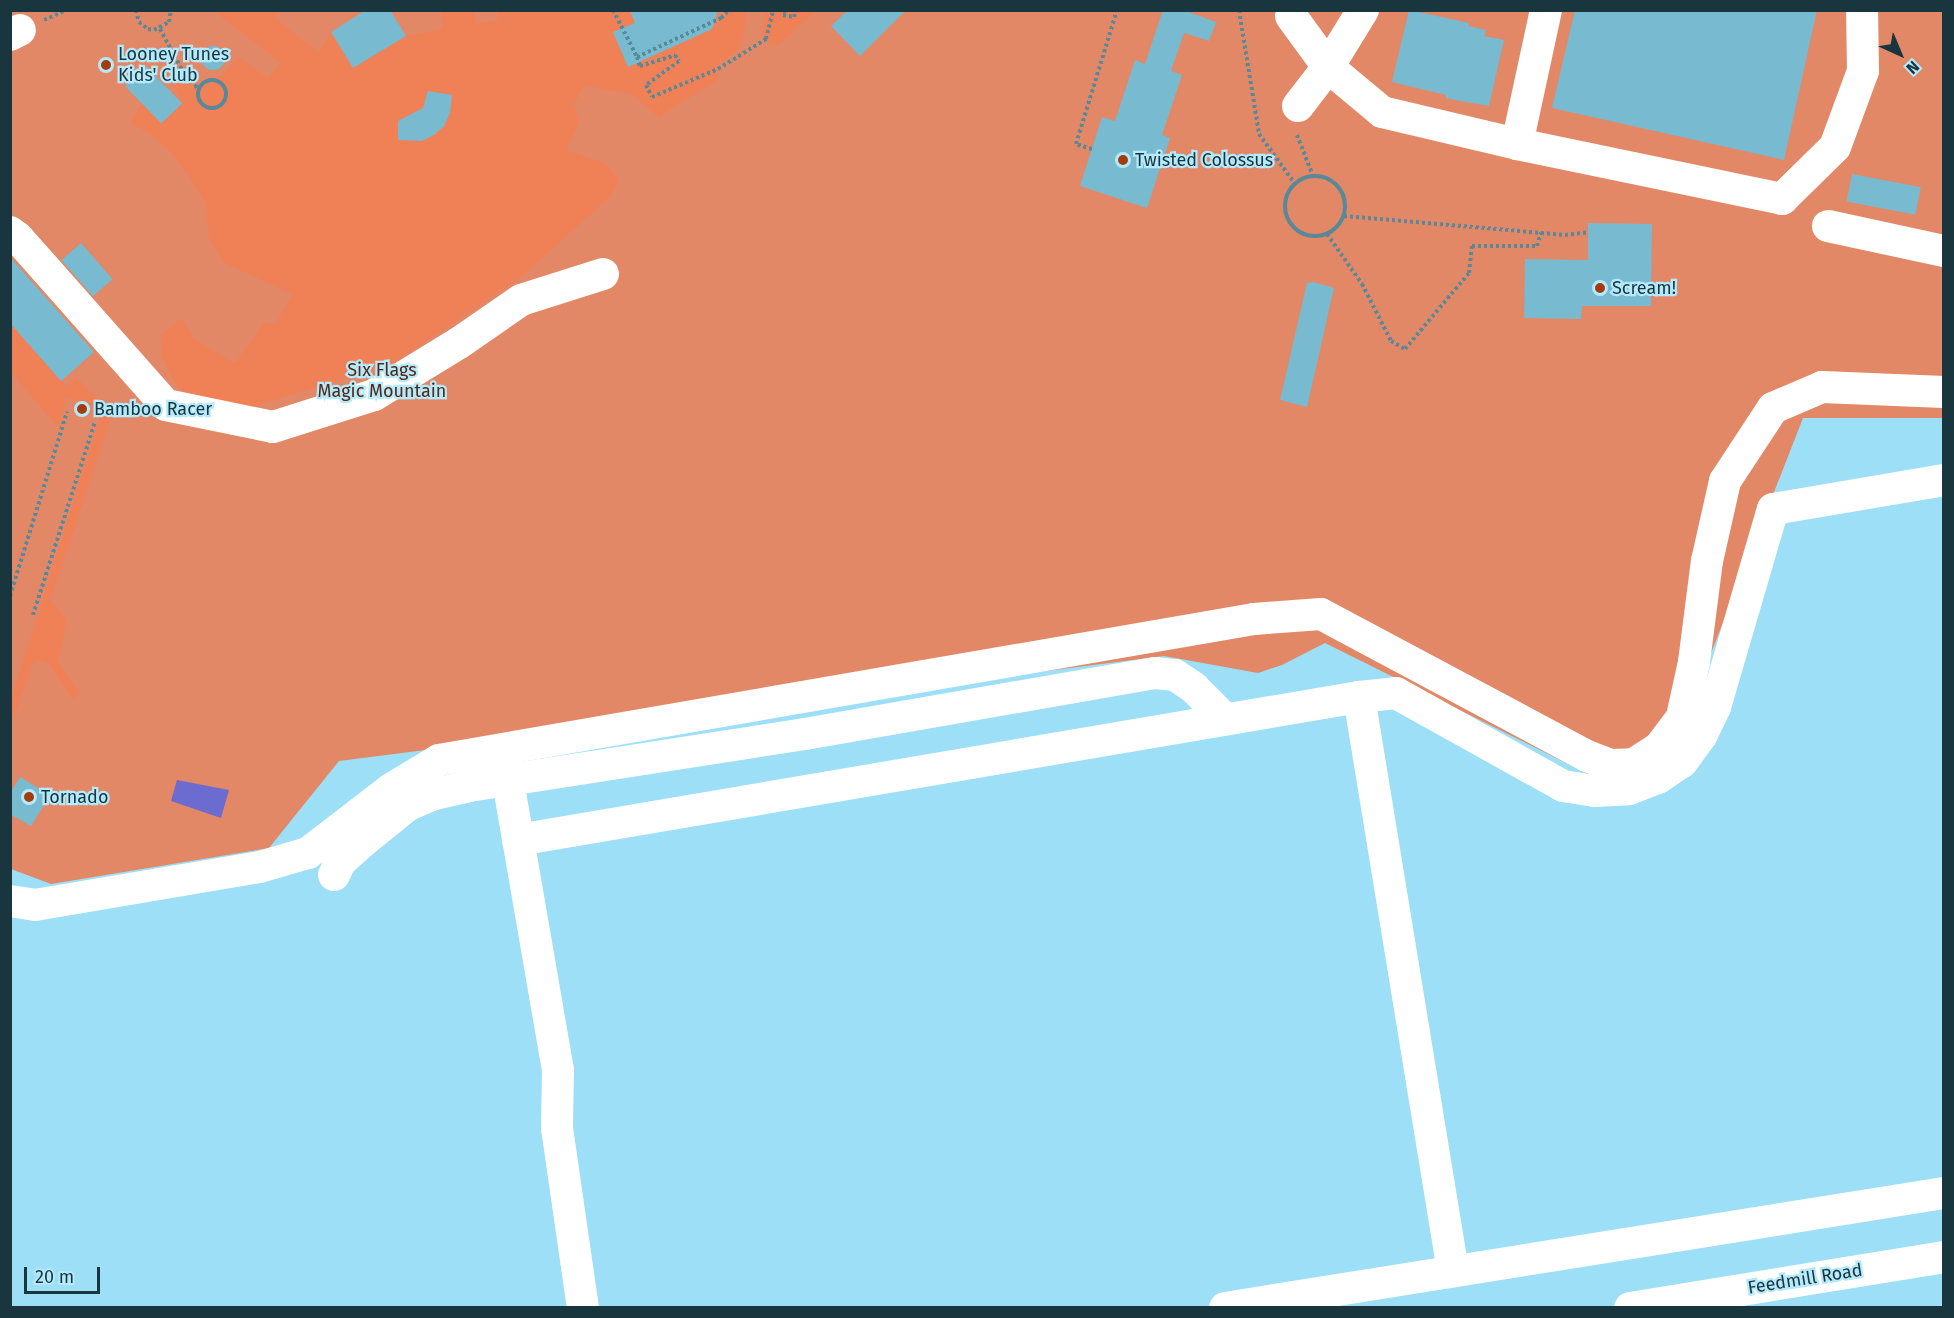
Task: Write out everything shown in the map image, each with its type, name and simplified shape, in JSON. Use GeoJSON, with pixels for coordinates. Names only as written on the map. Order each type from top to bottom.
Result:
{"type":"FeatureCollection","features":[{"type":"Feature","properties":{"kind":"street"},"geometry":{"type":"LineString","coordinates":[[1298,106],[1328,67],[1363,10]]}},
{"type":"Feature","properties":{"kind":"street"},"geometry":{"type":"LineString","coordinates":[[1517,144],[1545,10]]}},
{"type":"Feature","properties":{"kind":"street"},"geometry":{"type":"LineString","coordinates":[[1291,16],[1328,67],[1382,112],[1517,144],[1782,199],[1835,147],[1863,71],[1862,10]]}},
{"type":"Feature","properties":{"kind":"street"},"geometry":{"type":"LineString","coordinates":[[1828,226],[1944,251]]}},
{"type":"Feature","properties":{"kind":"street"},"geometry":{"type":"LineString","coordinates":[[10,232],[166,405],[273,427],[374,395],[459,343],[521,300],[603,274]]}},
{"type":"Feature","properties":{"kind":"street"},"geometry":{"type":"LineString","coordinates":[[10,901],[35,905],[260,867],[308,853],[391,789],[439,760],[1254,619],[1321,614],[1587,756],[1610,765],[1634,764],[1659,748],[1682,717],[1694,662],[1707,561],[1725,481],[1773,408],[1822,387],[1917,389],[1944,392]]}},
{"type":"Feature","properties":{"kind":"street"},"geometry":{"type":"LineString","coordinates":[[518,840],[1359,697],[1396,693],[1563,786],[1596,791],[1629,789],[1658,778],[1682,762],[1702,734],[1715,706],[1773,509],[1944,480]]}},
{"type":"Feature","properties":{"kind":"street"},"geometry":{"type":"LineString","coordinates":[[334,875],[340,862],[408,805],[430,795],[508,781],[1155,673],[1175,675],[1194,688],[1225,720]]}},
{"type":"Feature","properties":{"kind":"street"},"geometry":{"type":"LineString","coordinates":[[1359,697],[1453,1271]]}},
{"type":"Feature","properties":{"kind":"street"},"geometry":{"type":"LineString","coordinates":[[508,781],[558,1069],[557,1128],[583,1308]]}},
{"type":"Feature","properties":{"kind":"street"},"geometry":{"type":"LineString","coordinates":[[1225,1308],[1944,1193]]}},
{"type":"Feature","properties":{"kind":"street","name":"Feedmill Road"},"geometry":{"type":"LineString","coordinates":[[1630,1308],[1944,1257]]}},
{"type":"Feature","properties":{"kind":"path"},"geometry":{"type":"LineString","coordinates":[[136,10],[139,22],[148,29],[160,29],[169,22],[171,10]]}},
{"type":"Feature","properties":{"kind":"path"},"geometry":{"type":"LineString","coordinates":[[613,10],[640,66],[675,55],[679,61],[646,85],[652,97],[718,69],[766,39],[773,10]]}},
{"type":"Feature","properties":{"kind":"path"},"geometry":{"type":"LineString","coordinates":[[636,57],[721,18],[729,10]]}},
{"type":"Feature","properties":{"kind":"path"},"geometry":{"type":"LineString","coordinates":[[785,10],[783,15],[794,17],[796,10]]}},
{"type":"Feature","properties":{"kind":"path"},"geometry":{"type":"LineString","coordinates":[[1092,149],[1076,144],[1117,10]]}},
{"type":"Feature","properties":{"kind":"path"},"geometry":{"type":"LineString","coordinates":[[1239,10],[1259,134],[1294,184]]}},
{"type":"Feature","properties":{"kind":"path"},"geometry":{"type":"LineString","coordinates":[[160,29],[186,77],[199,89],[199,98],[203,105],[216,108],[223,103],[225,89],[219,82],[205,82],[199,89]]}},
{"type":"Feature","properties":{"kind":"path"},"geometry":{"type":"LineString","coordinates":[[1298,106],[1294,128],[1312,176]]}},
{"type":"Feature","properties":{"kind":"path"},"geometry":{"type":"LineString","coordinates":[[1312,176],[1332,180],[1339,187],[1346,206],[1339,225],[1327,234],[1311,237],[1301,234],[1288,220],[1285,201],[1294,184],[1312,176]]}},
{"type":"Feature","properties":{"kind":"path"},"geometry":{"type":"LineString","coordinates":[[1344,216],[1565,235],[1588,232]]}},
{"type":"Feature","properties":{"kind":"path"},"geometry":{"type":"LineString","coordinates":[[1327,234],[1362,284],[1391,341],[1405,349],[1469,273],[1472,246],[1537,246],[1541,233]]}},
{"type":"Feature","properties":{"kind":"path"},"geometry":{"type":"LineString","coordinates":[[10,596],[67,412]]}},
{"type":"Feature","properties":{"kind":"path"},"geometry":{"type":"LineString","coordinates":[[33,615],[95,422]]}},
{"type":"Feature","properties":{"kind":"green space","name":"Six Flags Magic Mountain"},"geometry":{"type":"Polygon","coordinates":[[[11,11],[1943,11],[1943,418],[1803,418],[1679,735],[1588,774],[1325,643],[1282,665],[1258,673],[1164,656],[339,761],[269,848],[51,884],[11,869],[11,11]]]}},
{"type":"Feature","properties":{"kind":"shaded area"},"geometry":{"type":"Polygon","coordinates":[[[765,10],[815,11],[779,45],[768,44],[762,34],[765,10]]]}},
{"type":"Feature","properties":{"kind":"shaded area"},"geometry":{"type":"Polygon","coordinates":[[[214,11],[280,11],[274,17],[319,53],[331,32],[406,36],[443,29],[441,11],[473,11],[476,24],[498,20],[497,11],[630,11],[635,22],[613,33],[628,67],[712,29],[731,11],[745,11],[746,22],[739,50],[717,65],[717,80],[659,117],[631,94],[584,85],[574,104],[579,123],[566,150],[605,163],[619,180],[611,196],[521,277],[393,363],[255,406],[215,401],[178,388],[163,359],[161,335],[182,318],[192,337],[235,364],[263,323],[275,324],[293,295],[223,262],[209,237],[206,204],[189,176],[171,153],[152,135],[130,123],[142,103],[162,123],[182,103],[173,85],[186,77],[199,89],[224,74],[238,57],[268,78],[281,63],[214,11]]]}},
{"type":"Feature","properties":{"kind":"shaded area"},"geometry":{"type":"Polygon","coordinates":[[[10,323],[61,381],[67,386],[77,378],[112,415],[50,600],[67,620],[58,661],[80,694],[72,699],[48,663],[39,659],[32,665],[11,724],[11,699],[103,409],[67,397],[59,429],[11,372],[10,323]]]}},
{"type":"Feature","properties":{"kind":"shaded area"},"geometry":{"type":"Polygon","coordinates":[[[177,780],[229,790],[221,818],[171,801],[177,780]]]}},
{"type":"Feature","properties":{"kind":"building"},"geometry":{"type":"Polygon","coordinates":[[[366,10],[390,10],[406,36],[353,68],[331,32],[366,10]]]}},
{"type":"Feature","properties":{"kind":"building"},"geometry":{"type":"Polygon","coordinates":[[[630,10],[718,10],[712,29],[628,67],[613,32],[635,23],[630,10]]]}},
{"type":"Feature","properties":{"kind":"building"},"geometry":{"type":"Polygon","coordinates":[[[848,10],[906,10],[860,56],[831,26],[848,10]]]}},
{"type":"Feature","properties":{"kind":"building"},"geometry":{"type":"Polygon","coordinates":[[[1163,10],[1183,10],[1216,22],[1209,41],[1184,33],[1171,71],[1182,75],[1162,135],[1170,138],[1147,208],[1080,186],[1102,117],[1115,121],[1135,60],[1145,64],[1163,10]]]}},
{"type":"Feature","properties":{"kind":"building"},"geometry":{"type":"Polygon","coordinates":[[[1409,10],[1469,23],[1468,26],[1486,30],[1484,36],[1504,40],[1489,106],[1446,98],[1446,95],[1392,82],[1409,10]]]}},
{"type":"Feature","properties":{"kind":"building"},"geometry":{"type":"Polygon","coordinates":[[[1575,10],[1817,10],[1784,160],[1552,108],[1575,10]]]}},
{"type":"Feature","properties":{"kind":"building"},"geometry":{"type":"Polygon","coordinates":[[[213,46],[218,47],[224,53],[224,63],[218,69],[213,70],[208,69],[202,63],[201,58],[202,53],[208,47],[213,46]]]}},
{"type":"Feature","properties":{"kind":"building"},"geometry":{"type":"Polygon","coordinates":[[[146,66],[182,103],[161,124],[125,86],[146,66]]]}},
{"type":"Feature","properties":{"kind":"building"},"geometry":{"type":"Polygon","coordinates":[[[428,91],[452,95],[450,113],[444,126],[434,135],[422,141],[398,140],[398,121],[423,108],[428,91]]]}},
{"type":"Feature","properties":{"kind":"building"},"geometry":{"type":"Polygon","coordinates":[[[1852,174],[1921,187],[1915,215],[1847,201],[1852,174]]]}},
{"type":"Feature","properties":{"kind":"building"},"geometry":{"type":"Polygon","coordinates":[[[1588,223],[1652,224],[1651,306],[1582,306],[1581,319],[1524,318],[1525,259],[1588,260],[1588,223]]]}},
{"type":"Feature","properties":{"kind":"building"},"geometry":{"type":"Polygon","coordinates":[[[81,243],[112,279],[93,296],[61,260],[81,243]]]}},
{"type":"Feature","properties":{"kind":"building"},"geometry":{"type":"Polygon","coordinates":[[[10,257],[94,352],[61,381],[10,323],[10,257]]]}},
{"type":"Feature","properties":{"kind":"building"},"geometry":{"type":"Polygon","coordinates":[[[1313,282],[1334,288],[1307,407],[1280,400],[1307,283],[1313,282]]]}},
{"type":"Feature","properties":{"kind":"building"},"geometry":{"type":"Polygon","coordinates":[[[20,777],[50,795],[31,826],[10,814],[10,793],[20,777]]]}},
{"type":"Feature","properties":{"kind":"place","name":"Looney Tunes Kids' Club"},"geometry":{"type":"Point","coordinates":[106,65]}},
{"type":"Feature","properties":{"kind":"place","name":"Twisted Colossus"},"geometry":{"type":"Point","coordinates":[1123,160]}},
{"type":"Feature","properties":{"kind":"place","name":"Scream!"},"geometry":{"type":"Point","coordinates":[1600,288]}},
{"type":"Feature","properties":{"kind":"place","name":"Bamboo Racer"},"geometry":{"type":"Point","coordinates":[82,409]}},
{"type":"Feature","properties":{"kind":"place","name":"Tornado"},"geometry":{"type":"Point","coordinates":[29,797]}}]}
